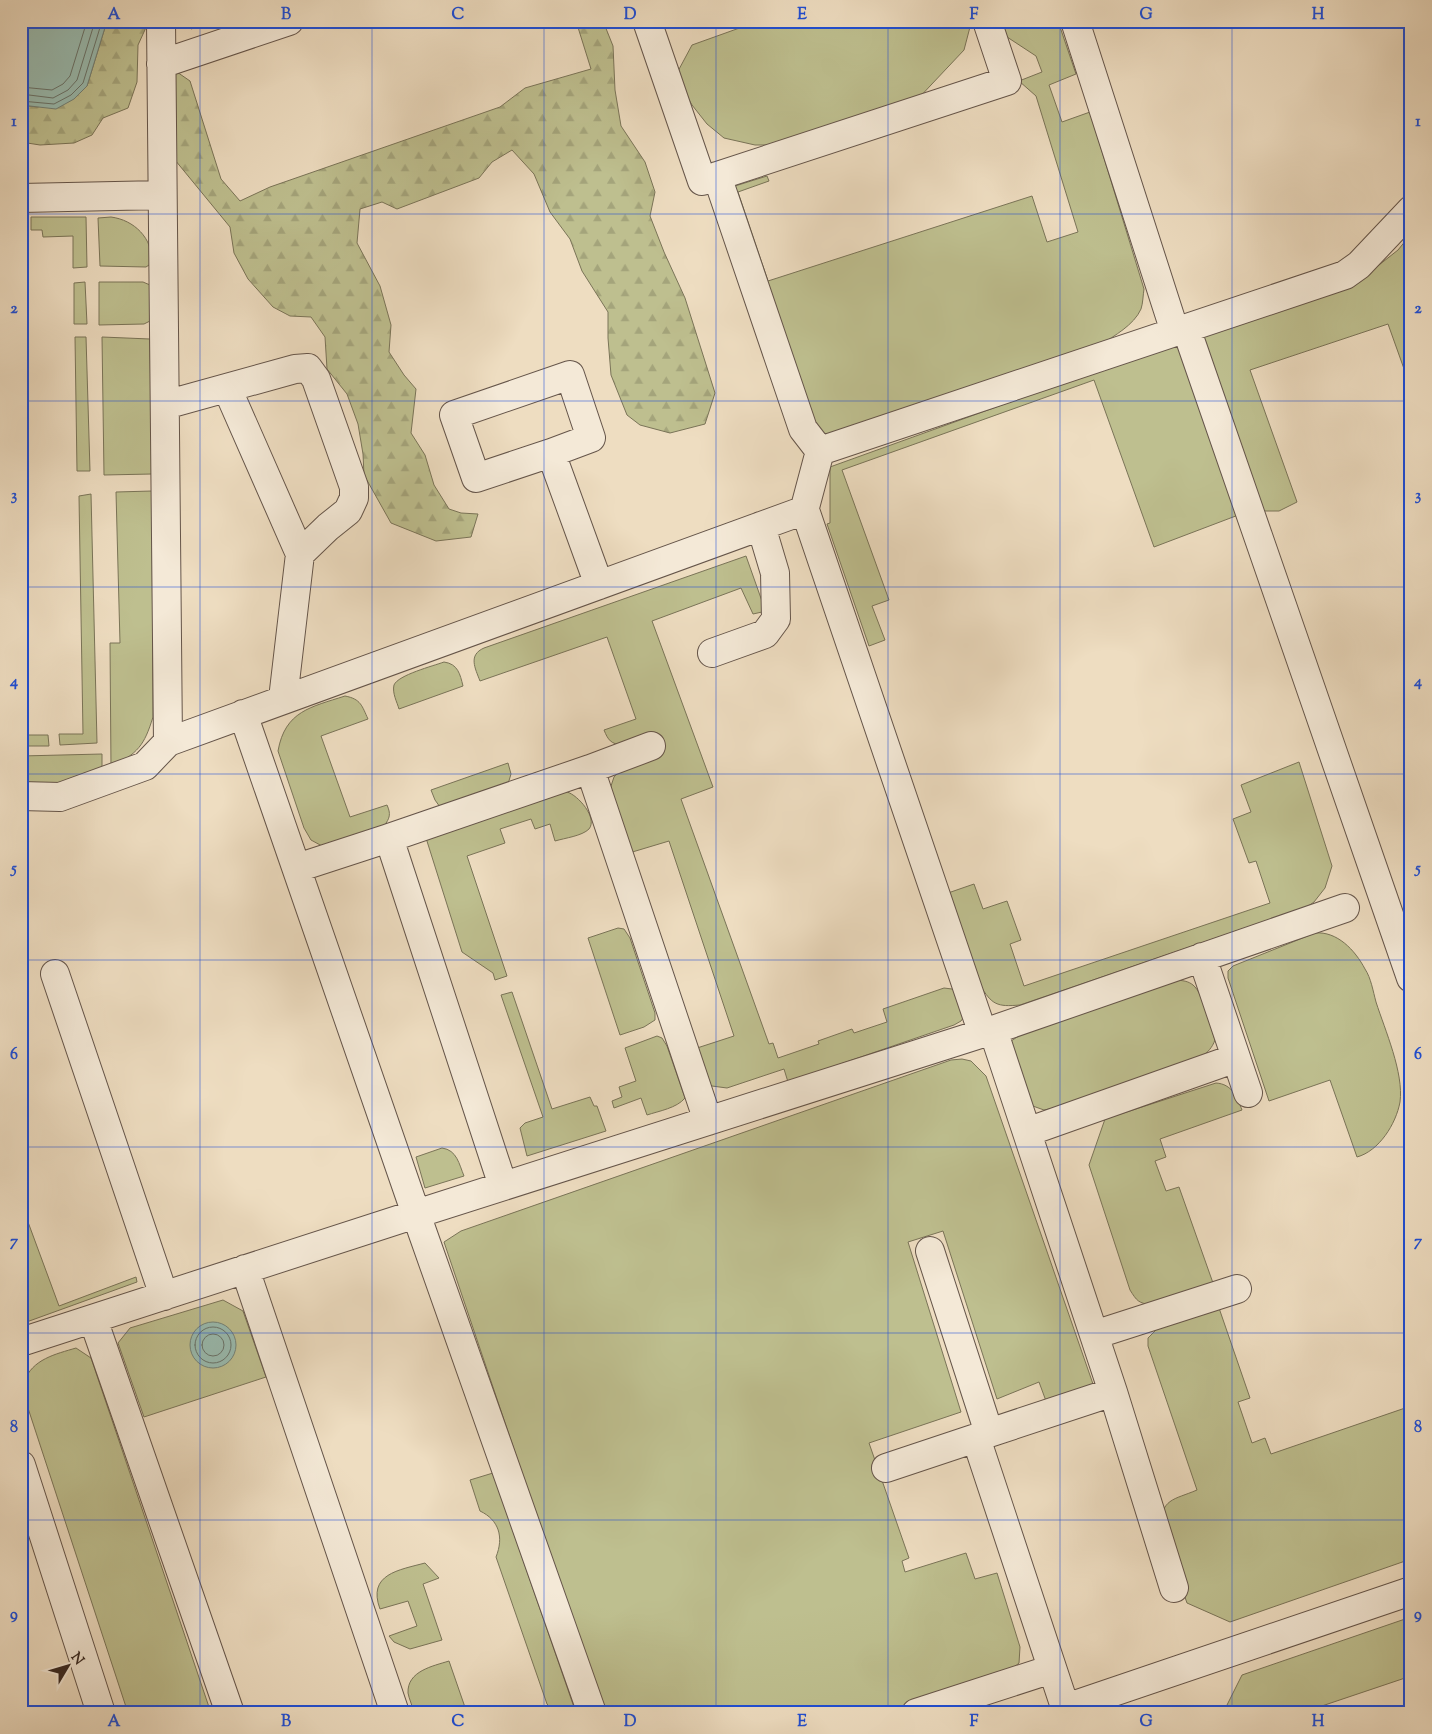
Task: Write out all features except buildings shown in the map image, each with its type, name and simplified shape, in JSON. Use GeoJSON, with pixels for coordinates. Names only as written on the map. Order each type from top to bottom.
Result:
{"type":"FeatureCollection","features":[{"type":"Feature","properties":{"kind":"lane"},"geometry":{"type":"LineString","coordinates":[[161,21],[168,742]]}},
{"type":"Feature","properties":{"kind":"lane"},"geometry":{"type":"LineString","coordinates":[[161,64],[289,21]]}},
{"type":"Feature","properties":{"kind":"lane"},"geometry":{"type":"LineString","coordinates":[[647,21],[702,181],[1007,81],[987,21]]}},
{"type":"Feature","properties":{"kind":"lane"},"geometry":{"type":"LineString","coordinates":[[1075,21],[1181,330],[1411,978]]}},
{"type":"Feature","properties":{"kind":"lane"},"geometry":{"type":"LineString","coordinates":[[717,176],[803,429],[820,451]]}},
{"type":"Feature","properties":{"kind":"lane"},"geometry":{"type":"LineString","coordinates":[[21,198],[162,195]]}},
{"type":"Feature","properties":{"kind":"lane"},"geometry":{"type":"LineString","coordinates":[[820,451],[1345,275],[1359,265],[1411,210]]}},
{"type":"Feature","properties":{"kind":"lane"},"geometry":{"type":"LineString","coordinates":[[165,405],[296,369],[308,368],[316,379],[354,487],[354,498],[348,512],[328,527],[300,554]]}},
{"type":"Feature","properties":{"kind":"lane"},"geometry":{"type":"LineString","coordinates":[[570,375],[591,438],[551,453],[476,478],[454,415],[570,375]]}},
{"type":"Feature","properties":{"kind":"lane"},"geometry":{"type":"LineString","coordinates":[[227,388],[300,554],[283,699]]}},
{"type":"Feature","properties":{"kind":"lane"},"geometry":{"type":"LineString","coordinates":[[804,511],[820,451]]}},
{"type":"Feature","properties":{"kind":"lane"},"geometry":{"type":"LineString","coordinates":[[551,453],[599,585]]}},
{"type":"Feature","properties":{"kind":"lane"},"geometry":{"type":"LineString","coordinates":[[21,796],[60,797],[145,766],[168,742],[804,511]]}},
{"type":"Feature","properties":{"kind":"lane"},"geometry":{"type":"LineString","coordinates":[[804,511],[988,1032],[1027,1132],[1113,1392],[1174,1588]]}},
{"type":"Feature","properties":{"kind":"lane"},"geometry":{"type":"LineString","coordinates":[[712,653],[765,634],[776,619],[775,573],[761,526]]}},
{"type":"Feature","properties":{"kind":"lane"},"geometry":{"type":"LineString","coordinates":[[243,714],[416,1214],[592,1713]]}},
{"type":"Feature","properties":{"kind":"lane"},"geometry":{"type":"LineString","coordinates":[[297,868],[590,769],[651,746]]}},
{"type":"Feature","properties":{"kind":"lane"},"geometry":{"type":"LineString","coordinates":[[590,769],[708,1121]]}},
{"type":"Feature","properties":{"kind":"lane"},"geometry":{"type":"LineString","coordinates":[[389,838],[503,1186]]}},
{"type":"Feature","properties":{"kind":"lane"},"geometry":{"type":"LineString","coordinates":[[21,1342],[988,1032],[1345,908]]}},
{"type":"Feature","properties":{"kind":"lane"},"geometry":{"type":"LineString","coordinates":[[1202,957],[1248,1093]]}},
{"type":"Feature","properties":{"kind":"lane"},"geometry":{"type":"LineString","coordinates":[[55,974],[164,1296]]}},
{"type":"Feature","properties":{"kind":"lane"},"geometry":{"type":"LineString","coordinates":[[1027,1132],[1236,1058]]}},
{"type":"Feature","properties":{"kind":"lane"},"geometry":{"type":"LineString","coordinates":[[930,1251],[983,1436],[1066,1711],[1411,1591]]}},
{"type":"Feature","properties":{"kind":"lane"},"geometry":{"type":"LineString","coordinates":[[245,1269],[395,1713]]}},
{"type":"Feature","properties":{"kind":"lane"},"geometry":{"type":"LineString","coordinates":[[1094,1335],[1237,1289]]}},
{"type":"Feature","properties":{"kind":"lane"},"geometry":{"type":"LineString","coordinates":[[93,1319],[230,1713]]}},
{"type":"Feature","properties":{"kind":"lane"},"geometry":{"type":"LineString","coordinates":[[886,1468],[1113,1392]]}},
{"type":"Feature","properties":{"kind":"lane"},"geometry":{"type":"LineString","coordinates":[[21,1465],[101,1713]]}},
{"type":"Feature","properties":{"kind":"lane"},"geometry":{"type":"LineString","coordinates":[[916,1713],[1052,1669]]}},
{"type":"Feature","properties":{"kind":"green space"},"geometry":{"type":"Polygon","coordinates":[[[107,21],[149,21],[138,45],[137,82],[128,108],[103,118],[92,135],[74,143],[40,145],[21,142],[21,105],[38,107],[87,86],[107,21]]]}},
{"type":"Feature","properties":{"kind":"green space"},"geometry":{"type":"Polygon","coordinates":[[[185,21],[216,21],[191,29],[185,21]]]}},
{"type":"Feature","properties":{"kind":"green space"},"geometry":{"type":"Polygon","coordinates":[[[576,21],[603,21],[613,46],[615,90],[621,126],[645,162],[655,192],[650,216],[685,298],[715,393],[705,424],[670,433],[640,425],[627,415],[611,375],[608,312],[582,271],[570,239],[550,212],[534,174],[512,150],[492,162],[479,178],[397,209],[382,202],[360,209],[357,243],[380,286],[391,325],[389,352],[416,389],[411,433],[425,455],[434,485],[449,509],[461,513],[478,514],[471,537],[436,541],[391,523],[364,475],[358,424],[347,394],[327,369],[325,337],[311,317],[290,316],[273,307],[248,279],[234,253],[230,227],[175,160],[170,89],[177,72],[190,81],[221,179],[240,201],[270,187],[500,107],[525,88],[591,69],[576,21]]]}},
{"type":"Feature","properties":{"kind":"green space"},"geometry":{"type":"Polygon","coordinates":[[[759,21],[970,21],[970,27],[964,50],[915,102],[780,145],[755,145],[724,138],[707,124],[692,105],[681,86],[677,73],[692,45],[759,21]]]}},
{"type":"Feature","properties":{"kind":"green space"},"geometry":{"type":"Polygon","coordinates":[[[999,21],[1058,21],[1076,74],[1049,85],[1062,122],[1090,112],[1144,289],[1141,309],[1129,325],[1100,345],[834,436],[823,434],[812,422],[730,191],[735,186],[767,176],[769,181],[738,192],[768,281],[1032,196],[1047,242],[1078,232],[1036,96],[1019,81],[1042,72],[1036,56],[1004,35],[999,21]]]}},
{"type":"Feature","properties":{"kind":"green space"},"geometry":{"type":"Polygon","coordinates":[[[31,217],[86,217],[87,267],[73,268],[73,236],[43,237],[42,230],[31,230],[31,217]]]}},
{"type":"Feature","properties":{"kind":"green space"},"geometry":{"type":"Polygon","coordinates":[[[111,217],[127,222],[141,232],[149,246],[152,263],[146,267],[100,266],[98,218],[111,217]]]}},
{"type":"Feature","properties":{"kind":"green space"},"geometry":{"type":"Polygon","coordinates":[[[1411,234],[1411,379],[1408,380],[1388,324],[1250,370],[1297,502],[1279,511],[1262,511],[1199,338],[1365,276],[1398,250],[1411,234]]]}},
{"type":"Feature","properties":{"kind":"green space"},"geometry":{"type":"Polygon","coordinates":[[[85,282],[87,324],[74,324],[74,283],[85,282]]]}},
{"type":"Feature","properties":{"kind":"green space"},"geometry":{"type":"Polygon","coordinates":[[[99,282],[143,282],[150,285],[150,321],[144,324],[99,325],[99,282]]]}},
{"type":"Feature","properties":{"kind":"green space"},"geometry":{"type":"Polygon","coordinates":[[[75,337],[86,337],[90,471],[77,471],[75,337]]]}},
{"type":"Feature","properties":{"kind":"green space"},"geometry":{"type":"Polygon","coordinates":[[[102,337],[150,339],[152,474],[104,475],[102,337]]]}},
{"type":"Feature","properties":{"kind":"green space"},"geometry":{"type":"Polygon","coordinates":[[[1179,341],[1241,514],[1154,547],[1094,380],[842,470],[889,600],[872,606],[885,640],[869,646],[827,524],[830,523],[830,467],[1179,341]]]}},
{"type":"Feature","properties":{"kind":"green space"},"geometry":{"type":"Polygon","coordinates":[[[152,491],[153,717],[139,748],[111,767],[110,643],[120,643],[116,492],[152,491]]]}},
{"type":"Feature","properties":{"kind":"green space"},"geometry":{"type":"Polygon","coordinates":[[[91,494],[97,743],[60,745],[59,734],[83,734],[79,496],[91,494]]]}},
{"type":"Feature","properties":{"kind":"green space"},"geometry":{"type":"Polygon","coordinates":[[[746,556],[763,604],[762,612],[753,614],[741,588],[652,621],[713,787],[681,799],[769,1044],[773,1043],[778,1058],[819,1044],[818,1041],[852,1029],[854,1033],[887,1022],[883,1009],[944,988],[960,990],[966,1014],[961,1021],[954,1025],[788,1082],[784,1069],[727,1088],[712,1086],[707,1082],[694,1049],[734,1036],[669,841],[629,853],[612,798],[611,786],[614,777],[620,770],[622,745],[610,741],[604,730],[636,719],[607,637],[480,681],[474,658],[484,648],[746,556]]]}},
{"type":"Feature","properties":{"kind":"green space"},"geometry":{"type":"Polygon","coordinates":[[[444,662],[455,667],[463,686],[399,709],[394,691],[394,685],[397,681],[409,674],[444,662]]]}},
{"type":"Feature","properties":{"kind":"green space"},"geometry":{"type":"Polygon","coordinates":[[[345,696],[358,701],[368,719],[321,736],[350,817],[387,805],[389,816],[384,826],[322,846],[311,840],[304,828],[278,751],[281,738],[293,719],[311,708],[345,696]]]}},
{"type":"Feature","properties":{"kind":"green space"},"geometry":{"type":"Polygon","coordinates":[[[21,735],[48,735],[49,746],[21,746],[21,735]]]}},
{"type":"Feature","properties":{"kind":"green space"},"geometry":{"type":"Polygon","coordinates":[[[102,754],[102,771],[60,784],[21,783],[21,756],[102,754]]]}},
{"type":"Feature","properties":{"kind":"green space"},"geometry":{"type":"Polygon","coordinates":[[[1299,762],[1332,866],[1325,888],[1314,902],[1304,909],[1020,1005],[1000,1005],[992,1001],[984,992],[948,893],[974,884],[983,909],[1007,901],[1021,940],[1010,944],[1024,986],[1270,903],[1256,861],[1249,863],[1233,819],[1251,812],[1241,785],[1299,762]]]}},
{"type":"Feature","properties":{"kind":"green space"},"geometry":{"type":"Polygon","coordinates":[[[508,763],[511,774],[508,784],[440,807],[435,800],[431,790],[508,763]]]}},
{"type":"Feature","properties":{"kind":"green space"},"geometry":{"type":"Polygon","coordinates":[[[555,792],[567,792],[581,802],[591,819],[589,829],[578,835],[555,841],[550,824],[535,829],[531,819],[500,829],[505,843],[467,856],[507,976],[495,980],[493,973],[462,952],[426,838],[555,792]]]}},
{"type":"Feature","properties":{"kind":"green space"},"geometry":{"type":"Polygon","coordinates":[[[618,928],[624,929],[630,938],[655,1013],[655,1020],[644,1027],[620,1035],[588,938],[618,928]]]}},
{"type":"Feature","properties":{"kind":"green space"},"geometry":{"type":"Polygon","coordinates":[[[1315,933],[1331,935],[1338,939],[1351,949],[1361,962],[1372,985],[1397,1065],[1400,1102],[1395,1119],[1379,1143],[1365,1154],[1357,1157],[1330,1080],[1269,1101],[1228,978],[1228,971],[1233,966],[1315,933]]]}},
{"type":"Feature","properties":{"kind":"green space"},"geometry":{"type":"Polygon","coordinates":[[[1178,980],[1193,985],[1200,995],[1215,1040],[1206,1053],[1201,1057],[1054,1108],[1044,1110],[1030,1105],[1011,1041],[1025,1032],[1178,980]]]}},
{"type":"Feature","properties":{"kind":"green space"},"geometry":{"type":"Polygon","coordinates":[[[512,992],[552,1109],[590,1097],[594,1106],[597,1106],[606,1131],[527,1156],[520,1128],[525,1123],[543,1117],[501,995],[512,992]]]}},
{"type":"Feature","properties":{"kind":"green space"},"geometry":{"type":"Polygon","coordinates":[[[657,1036],[662,1038],[667,1046],[685,1098],[673,1107],[647,1115],[641,1098],[614,1108],[612,1101],[622,1097],[619,1087],[636,1081],[625,1048],[657,1036]]]}},
{"type":"Feature","properties":{"kind":"green space"},"geometry":{"type":"Polygon","coordinates":[[[962,1059],[971,1061],[986,1076],[1093,1384],[1046,1401],[1039,1382],[997,1399],[943,1231],[908,1242],[961,1412],[869,1443],[909,1558],[902,1561],[905,1572],[966,1553],[975,1579],[997,1573],[1020,1647],[1019,1663],[1011,1670],[994,1678],[881,1713],[603,1713],[444,1242],[461,1231],[951,1060],[962,1059]]]}},
{"type":"Feature","properties":{"kind":"green space"},"geometry":{"type":"Polygon","coordinates":[[[1216,1083],[1226,1086],[1233,1092],[1242,1110],[1160,1139],[1166,1157],[1155,1161],[1166,1191],[1179,1187],[1213,1283],[1152,1305],[1141,1302],[1136,1299],[1130,1290],[1089,1165],[1105,1119],[1216,1083]]]}},
{"type":"Feature","properties":{"kind":"green space"},"geometry":{"type":"Polygon","coordinates":[[[442,1148],[447,1149],[454,1155],[459,1162],[464,1176],[425,1188],[416,1157],[442,1148]]]}},
{"type":"Feature","properties":{"kind":"green space"},"geometry":{"type":"Polygon","coordinates":[[[28,1222],[59,1306],[136,1277],[137,1282],[21,1324],[21,1224],[28,1222]]]}},
{"type":"Feature","properties":{"kind":"green space"},"geometry":{"type":"Polygon","coordinates":[[[223,1300],[243,1311],[266,1377],[144,1417],[118,1343],[130,1328],[223,1300]]]}},
{"type":"Feature","properties":{"kind":"green space"},"geometry":{"type":"Polygon","coordinates":[[[1219,1308],[1250,1398],[1238,1402],[1252,1443],[1265,1438],[1271,1454],[1411,1406],[1411,1559],[1230,1622],[1187,1603],[1161,1529],[1161,1519],[1163,1511],[1170,1502],[1197,1490],[1148,1346],[1148,1338],[1160,1326],[1219,1308]]]}},
{"type":"Feature","properties":{"kind":"green space"},"geometry":{"type":"Polygon","coordinates":[[[76,1348],[91,1358],[211,1713],[128,1713],[23,1389],[23,1384],[28,1374],[39,1363],[53,1355],[76,1348]]]}},
{"type":"Feature","properties":{"kind":"green space"},"geometry":{"type":"Polygon","coordinates":[[[493,1473],[576,1713],[556,1713],[547,1704],[496,1557],[500,1543],[496,1524],[480,1511],[470,1480],[493,1473]]]}},
{"type":"Feature","properties":{"kind":"green space"},"geometry":{"type":"Polygon","coordinates":[[[425,1563],[439,1578],[423,1584],[442,1640],[410,1649],[394,1642],[389,1636],[417,1626],[408,1601],[380,1609],[377,1597],[378,1588],[388,1575],[425,1563]]]}},
{"type":"Feature","properties":{"kind":"green space"},"geometry":{"type":"Polygon","coordinates":[[[1411,1618],[1411,1676],[1301,1713],[1223,1713],[1242,1675],[1411,1618]]]}},
{"type":"Feature","properties":{"kind":"green space"},"geometry":{"type":"Polygon","coordinates":[[[449,1661],[467,1713],[414,1713],[408,1693],[412,1679],[422,1671],[449,1661]]]}},
{"type":"Feature","properties":{"kind":"water"},"geometry":{"type":"Polygon","coordinates":[[[21,21],[107,21],[87,86],[74,99],[56,109],[21,105],[21,21]]]}},
{"type":"Feature","properties":{"kind":"water"},"geometry":{"type":"Polygon","coordinates":[[[213,1322],[226,1326],[232,1332],[236,1345],[232,1358],[226,1364],[213,1368],[200,1364],[194,1358],[190,1345],[194,1332],[200,1326],[213,1322]]]}}]}
